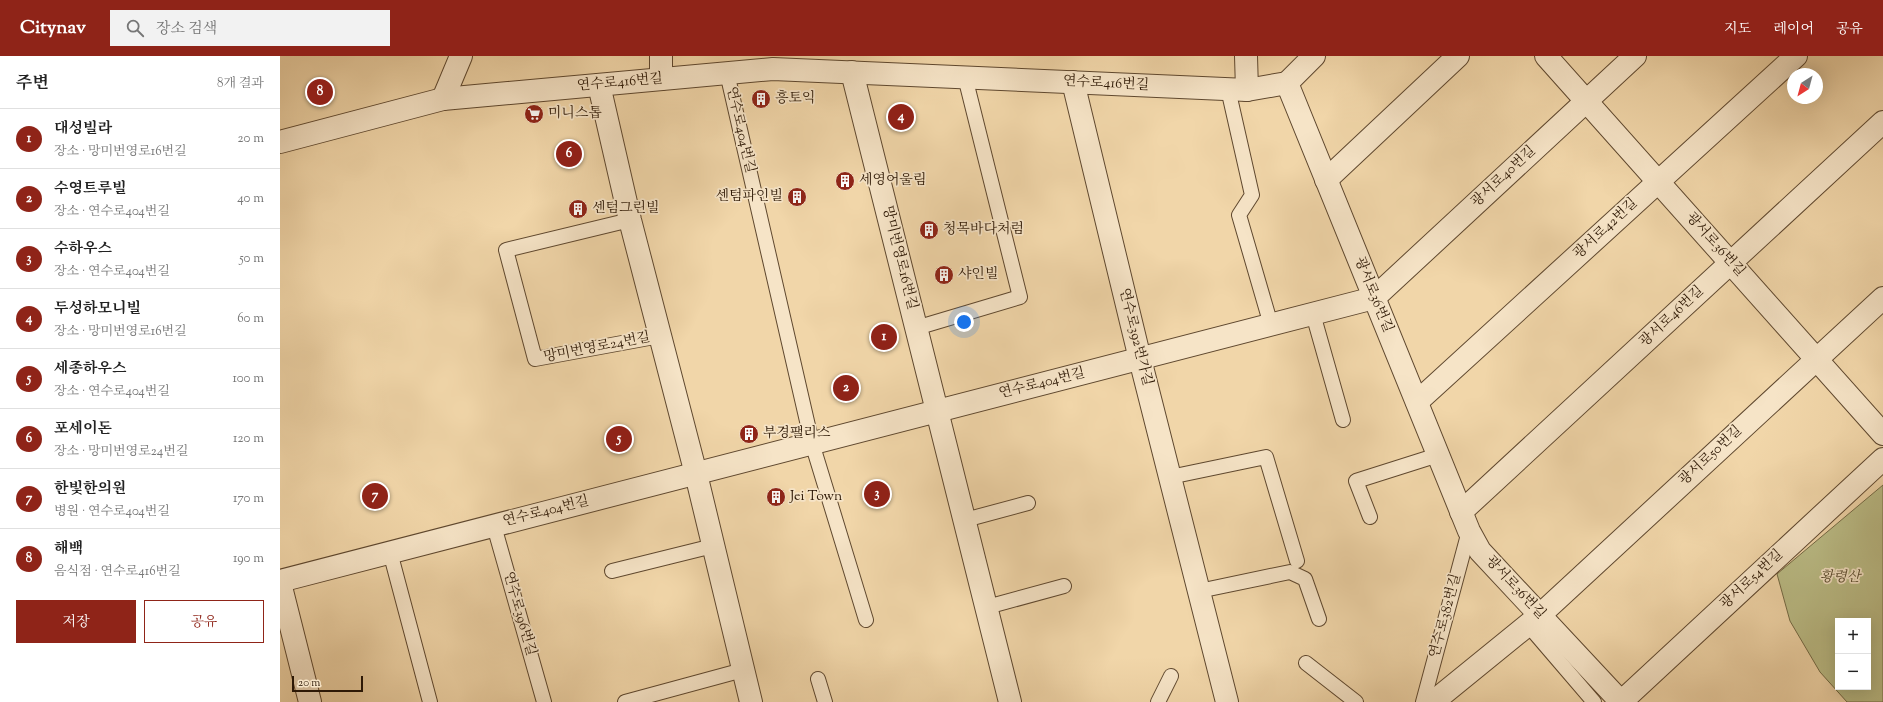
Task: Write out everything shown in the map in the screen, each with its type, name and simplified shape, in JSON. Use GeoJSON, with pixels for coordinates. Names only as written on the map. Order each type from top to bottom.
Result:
{"type":"FeatureCollection","features":[{"type":"Feature","properties":{"kind":"street"},"geometry":{"type":"LineString","coordinates":[[443,99],[461,56]]}},
{"type":"Feature","properties":{"kind":"street"},"geometry":{"type":"LineString","coordinates":[[660,56],[661,79]]}},
{"type":"Feature","properties":{"kind":"street"},"geometry":{"type":"LineString","coordinates":[[1238,90],[1246,56]]}},
{"type":"Feature","properties":{"kind":"street"},"geometry":{"type":"LineString","coordinates":[[1287,83],[1314,56]]}},
{"type":"Feature","properties":{"kind":"street"},"geometry":{"type":"LineString","coordinates":[[1326,180],[1458,56]]}},
{"type":"Feature","properties":{"kind":"street","name":"광서로36번길"},"geometry":{"type":"LineString","coordinates":[[1546,56],[1883,434]]}},
{"type":"Feature","properties":{"kind":"street","name":"광서로40번길"},"geometry":{"type":"LineString","coordinates":[[1374,298],[1635,56]]}},
{"type":"Feature","properties":{"kind":"street","name":"광서로42번길"},"geometry":{"type":"LineString","coordinates":[[1417,402],[1796,56]]}},
{"type":"Feature","properties":{"kind":"street","name":"연수로416번길"},"geometry":{"type":"LineString","coordinates":[[280,142],[443,99],[727,73],[772,62],[852,72],[1238,90],[1287,83]]}},
{"type":"Feature","properties":{"kind":"street","name":"망미번영로16번길"},"geometry":{"type":"LineString","coordinates":[[852,72],[1010,702]]}},
{"type":"Feature","properties":{"kind":"street","name":"연수로392번가길"},"geometry":{"type":"LineString","coordinates":[[1073,82],[1140,359],[1227,702]]}},
{"type":"Feature","properties":{"kind":"street","name":"광서로36번길"},"geometry":{"type":"LineString","coordinates":[[1287,83],[1465,521],[1480,551],[1534,620],[1621,702]]}},
{"type":"Feature","properties":{"kind":"street","name":"망미번영로24번길"},"geometry":{"type":"LineString","coordinates":[[599,85],[630,220],[696,474],[751,702]]}},
{"type":"Feature","properties":{"kind":"street","name":"광서로46번길"},"geometry":{"type":"LineString","coordinates":[[1465,521],[1730,263],[1883,122]]}},
{"type":"Feature","properties":{"kind":"street","name":"연수로404번길"},"geometry":{"type":"LineString","coordinates":[[280,582],[390,552],[1374,298]]}},
{"type":"Feature","properties":{"kind":"street","name":"광서로50번길"},"geometry":{"type":"LineString","coordinates":[[1433,702],[1534,620],[1883,298]]}},
{"type":"Feature","properties":{"kind":"street","name":"광서로54번길"},"geometry":{"type":"LineString","coordinates":[[1621,702],[1883,459]]}},
{"type":"Feature","properties":{"kind":"street"},"geometry":{"type":"LineString","coordinates":[[280,582],[310,702]]}},
{"type":"Feature","properties":{"kind":"lane","name":"연수로404번길"},"geometry":{"type":"LineString","coordinates":[[727,73],[812,443],[866,620]]}},
{"type":"Feature","properties":{"kind":"lane","name":"망미번영로16번길"},"geometry":{"type":"LineString","coordinates":[[916,328],[1020,297],[965,77]]}},
{"type":"Feature","properties":{"kind":"lane"},"geometry":{"type":"LineString","coordinates":[[1238,90],[1252,195],[1239,216],[1271,325]]}},
{"type":"Feature","properties":{"kind":"lane","name":"망미번영로24번길"},"geometry":{"type":"LineString","coordinates":[[630,220],[506,250],[536,360],[660,336]]}},
{"type":"Feature","properties":{"kind":"lane"},"geometry":{"type":"LineString","coordinates":[[1313,314],[1342,420]]}},
{"type":"Feature","properties":{"kind":"lane"},"geometry":{"type":"LineString","coordinates":[[1370,517],[1356,480],[1438,455]]}},
{"type":"Feature","properties":{"kind":"lane"},"geometry":{"type":"LineString","coordinates":[[1170,477],[1266,457],[1297,561]]}},
{"type":"Feature","properties":{"kind":"lane"},"geometry":{"type":"LineString","coordinates":[[965,520],[1028,503]]}},
{"type":"Feature","properties":{"kind":"lane","name":"연수로382번길"},"geometry":{"type":"LineString","coordinates":[[1423,702],[1465,521]]}},
{"type":"Feature","properties":{"kind":"lane","name":"연수로396번길"},"geometry":{"type":"LineString","coordinates":[[494,526],[544,702]]}},
{"type":"Feature","properties":{"kind":"lane"},"geometry":{"type":"LineString","coordinates":[[612,571],[713,546]]}},
{"type":"Feature","properties":{"kind":"lane"},"geometry":{"type":"LineString","coordinates":[[390,552],[430,702]]}},
{"type":"Feature","properties":{"kind":"lane"},"geometry":{"type":"LineString","coordinates":[[1199,591],[1290,572],[1305,579],[1319,619]]}},
{"type":"Feature","properties":{"kind":"lane"},"geometry":{"type":"LineString","coordinates":[[987,607],[1064,586]]}},
{"type":"Feature","properties":{"kind":"lane"},"geometry":{"type":"LineString","coordinates":[[1534,620],[1586,699]]}},
{"type":"Feature","properties":{"kind":"lane"},"geometry":{"type":"LineString","coordinates":[[1306,663],[1356,702]]}},
{"type":"Feature","properties":{"kind":"lane"},"geometry":{"type":"LineString","coordinates":[[625,702],[743,670]]}},
{"type":"Feature","properties":{"kind":"lane"},"geometry":{"type":"LineString","coordinates":[[1158,702],[1171,676]]}},
{"type":"Feature","properties":{"kind":"lane"},"geometry":{"type":"LineString","coordinates":[[818,679],[825,702]]}},
{"type":"Feature","properties":{"kind":"green space","name":"황령산"},"geometry":{"type":"Polygon","coordinates":[[[1883,485],[1883,702],[1847,702],[1836,690],[1871,690],[1871,618],[1835,618],[1835,689],[1820,672],[1790,621],[1777,574],[1883,485]]]}},
{"type":"Feature","properties":{"kind":"place","name":"해백"},"geometry":{"type":"Point","coordinates":[320,92]}},
{"type":"Feature","properties":{"kind":"place","name":"흥토익"},"geometry":{"type":"Point","coordinates":[761,99]}},
{"type":"Feature","properties":{"kind":"place","name":"미니스톱"},"geometry":{"type":"Point","coordinates":[534,114]}},
{"type":"Feature","properties":{"kind":"place","name":"두성하모니빌"},"geometry":{"type":"Point","coordinates":[901,117]}},
{"type":"Feature","properties":{"kind":"place","name":"포세이돈"},"geometry":{"type":"Point","coordinates":[569,154]}},
{"type":"Feature","properties":{"kind":"place","name":"세영어울림"},"geometry":{"type":"Point","coordinates":[845,181]}},
{"type":"Feature","properties":{"kind":"place","name":"센텀파인빌"},"geometry":{"type":"Point","coordinates":[797,197]}},
{"type":"Feature","properties":{"kind":"place","name":"센텀그린빌"},"geometry":{"type":"Point","coordinates":[578,209]}},
{"type":"Feature","properties":{"kind":"place","name":"청목바다처럼"},"geometry":{"type":"Point","coordinates":[929,230]}},
{"type":"Feature","properties":{"kind":"place","name":"샤인빌"},"geometry":{"type":"Point","coordinates":[944,275]}},
{"type":"Feature","properties":{"kind":"place","name":"대성빌라"},"geometry":{"type":"Point","coordinates":[884,337]}},
{"type":"Feature","properties":{"kind":"place","name":"수영트루빌"},"geometry":{"type":"Point","coordinates":[846,388]}},
{"type":"Feature","properties":{"kind":"place","name":"부경팰리스"},"geometry":{"type":"Point","coordinates":[749,434]}},
{"type":"Feature","properties":{"kind":"place","name":"세종하우스"},"geometry":{"type":"Point","coordinates":[619,439]}},
{"type":"Feature","properties":{"kind":"place","name":"수하우스"},"geometry":{"type":"Point","coordinates":[877,494]}},
{"type":"Feature","properties":{"kind":"place","name":"한빛한의원"},"geometry":{"type":"Point","coordinates":[375,496]}},
{"type":"Feature","properties":{"kind":"place","name":"Jei Town"},"geometry":{"type":"Point","coordinates":[776,497]}}]}
